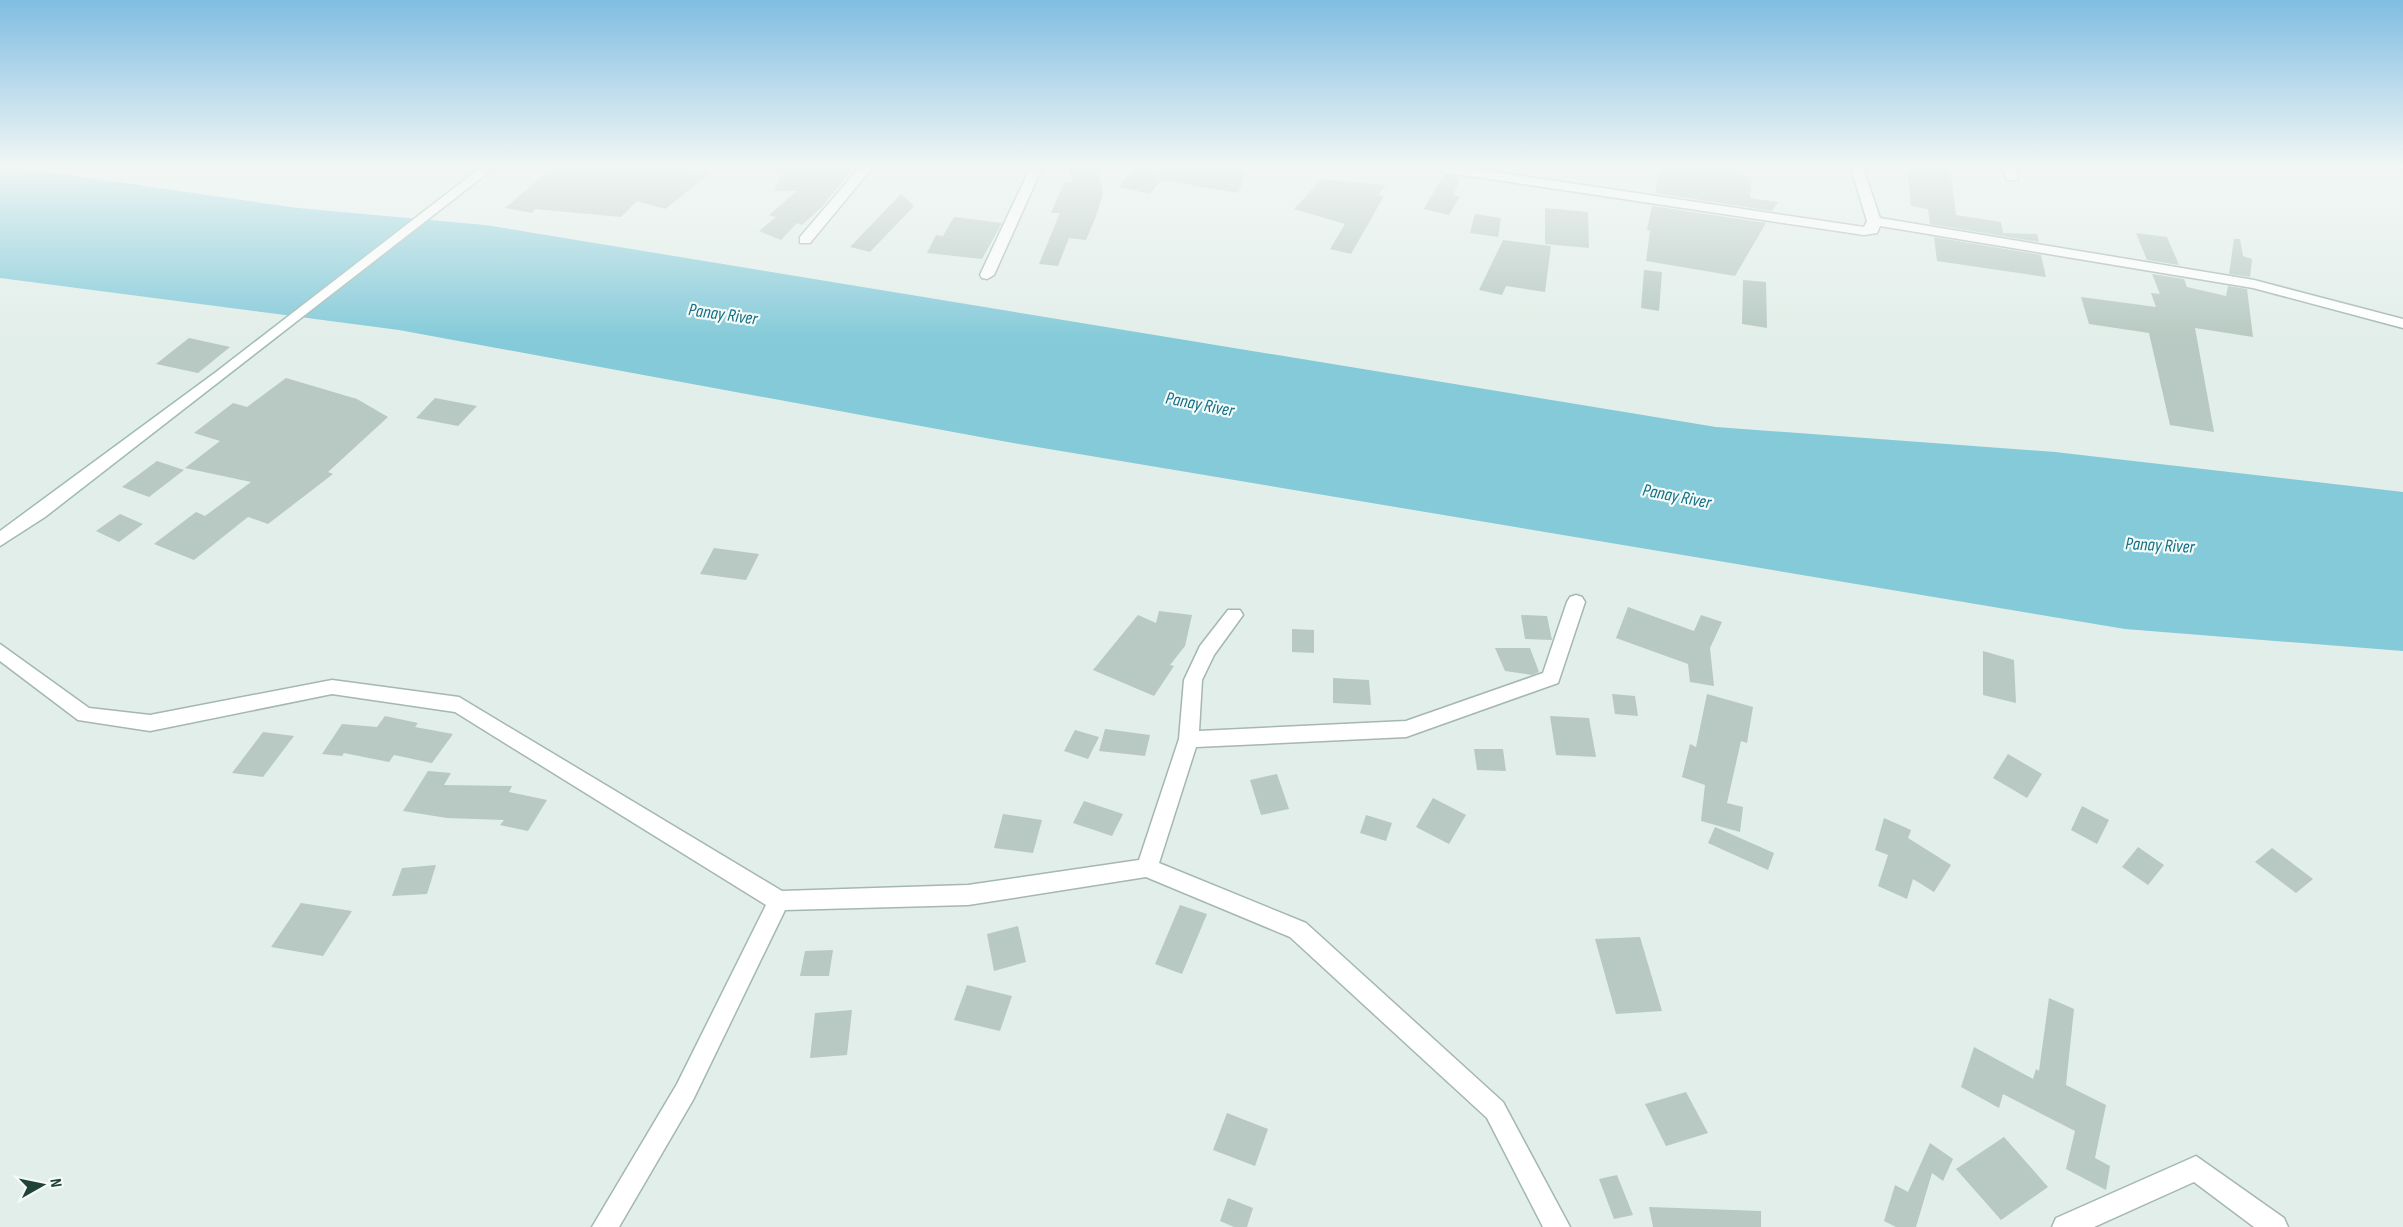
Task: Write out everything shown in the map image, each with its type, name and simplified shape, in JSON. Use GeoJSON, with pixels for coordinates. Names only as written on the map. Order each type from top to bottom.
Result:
{"type":"FeatureCollection","features":[{"type":"Feature","properties":{"kind":"street"},"geometry":{"type":"LineString","coordinates":[[0,540],[221,375],[414,225]]}},
{"type":"Feature","properties":{"kind":"street"},"geometry":{"type":"LineString","coordinates":[[804,240],[817,225]]}},
{"type":"Feature","properties":{"kind":"street"},"geometry":{"type":"LineString","coordinates":[[987,274],[1010,225]]}},
{"type":"Feature","properties":{"kind":"street"},"geometry":{"type":"LineString","coordinates":[[1829,225],[1864,231],[1873,225]]}},
{"type":"Feature","properties":{"kind":"street"},"geometry":{"type":"LineString","coordinates":[[1875,225],[2254,284],[2403,324]]}},
{"type":"Feature","properties":{"kind":"street"},"geometry":{"type":"LineString","coordinates":[[1189,739],[1406,729],[1540,682],[1551,678],[1576,602]]}},
{"type":"Feature","properties":{"kind":"street"},"geometry":{"type":"LineString","coordinates":[[1147,868],[1189,739],[1193,680],[1207,651],[1234,615]]}},
{"type":"Feature","properties":{"kind":"street"},"geometry":{"type":"LineString","coordinates":[[0,651],[85,715],[150,723],[332,687],[459,705],[778,901],[968,895],[1147,868],[1298,930],[1496,1110],[1557,1227]]}},
{"type":"Feature","properties":{"kind":"street"},"geometry":{"type":"LineString","coordinates":[[605,1227],[685,1092],[778,901]]}},
{"type":"Feature","properties":{"kind":"street"},"geometry":{"type":"LineString","coordinates":[[2065,1227],[2196,1168],[2274,1227]]}},
{"type":"Feature","properties":{"kind":"water","name":"Panay River"},"geometry":{"type":"Polygon","coordinates":[[[0,225],[487,225],[1716,427],[2055,452],[2403,492],[2403,651],[2125,629],[1013,443],[399,330],[0,278],[0,225]]]}},
{"type":"Feature","properties":{"kind":"building"},"geometry":{"type":"Polygon","coordinates":[[[766,225],[795,225],[781,240],[759,231],[766,225]]]}},
{"type":"Feature","properties":{"kind":"building"},"geometry":{"type":"Polygon","coordinates":[[[871,225],[896,225],[870,252],[850,247],[871,225]]]}},
{"type":"Feature","properties":{"kind":"building"},"geometry":{"type":"Polygon","coordinates":[[[949,225],[1001,225],[982,259],[927,253],[936,235],[943,236],[949,225]]]}},
{"type":"Feature","properties":{"kind":"building"},"geometry":{"type":"Polygon","coordinates":[[[1055,225],[1092,225],[1086,240],[1069,238],[1058,266],[1039,264],[1055,225]]]}},
{"type":"Feature","properties":{"kind":"building"},"geometry":{"type":"Polygon","coordinates":[[[1344,225],[1367,225],[1351,254],[1330,249],[1344,225]]]}},
{"type":"Feature","properties":{"kind":"building"},"geometry":{"type":"Polygon","coordinates":[[[1472,225],[1500,225],[1498,237],[1470,233],[1472,225]]]}},
{"type":"Feature","properties":{"kind":"building"},"geometry":{"type":"Polygon","coordinates":[[[1545,225],[1588,225],[1589,248],[1545,244],[1545,225]]]}},
{"type":"Feature","properties":{"kind":"building"},"geometry":{"type":"Polygon","coordinates":[[[1648,225],[1765,225],[1735,276],[1646,261],[1650,231],[1647,230],[1648,225]]]}},
{"type":"Feature","properties":{"kind":"building"},"geometry":{"type":"Polygon","coordinates":[[[1938,225],[2002,225],[2003,233],[2037,234],[2039,242],[1938,225]]]}},
{"type":"Feature","properties":{"kind":"building"},"geometry":{"type":"Polygon","coordinates":[[[2136,233],[2167,237],[2179,265],[2147,260],[2136,233]]]}},
{"type":"Feature","properties":{"kind":"building"},"geometry":{"type":"Polygon","coordinates":[[[1934,237],[2041,255],[2046,277],[1937,261],[1934,237]]]}},
{"type":"Feature","properties":{"kind":"building"},"geometry":{"type":"Polygon","coordinates":[[[2234,239],[2240,239],[2243,256],[2252,259],[2250,277],[2229,274],[2234,239]]]}},
{"type":"Feature","properties":{"kind":"building"},"geometry":{"type":"Polygon","coordinates":[[[1503,240],[1551,246],[1545,292],[1506,286],[1502,295],[1479,290],[1503,240]]]}},
{"type":"Feature","properties":{"kind":"building"},"geometry":{"type":"Polygon","coordinates":[[[1644,270],[1662,272],[1659,311],[1641,308],[1644,270]]]}},
{"type":"Feature","properties":{"kind":"building"},"geometry":{"type":"Polygon","coordinates":[[[2152,274],[2184,279],[2187,287],[2226,296],[2228,286],[2247,289],[2253,337],[2195,328],[2214,432],[2170,425],[2149,333],[2089,324],[2081,297],[2156,307],[2151,293],[2160,294],[2152,274]]]}},
{"type":"Feature","properties":{"kind":"building"},"geometry":{"type":"Polygon","coordinates":[[[1743,280],[1766,282],[1767,328],[1742,324],[1743,280]]]}},
{"type":"Feature","properties":{"kind":"building"},"geometry":{"type":"Polygon","coordinates":[[[189,338],[230,347],[198,373],[156,364],[189,338]]]}},
{"type":"Feature","properties":{"kind":"building"},"geometry":{"type":"Polygon","coordinates":[[[286,378],[357,399],[388,417],[328,472],[333,474],[268,524],[248,517],[194,560],[154,544],[196,512],[205,516],[251,482],[185,468],[220,441],[194,433],[233,403],[247,407],[286,378]]]}},
{"type":"Feature","properties":{"kind":"building"},"geometry":{"type":"Polygon","coordinates":[[[435,398],[477,406],[458,426],[416,418],[435,398]]]}},
{"type":"Feature","properties":{"kind":"building"},"geometry":{"type":"Polygon","coordinates":[[[157,461],[184,470],[149,497],[122,487],[157,461]]]}},
{"type":"Feature","properties":{"kind":"building"},"geometry":{"type":"Polygon","coordinates":[[[120,514],[143,524],[119,542],[96,531],[120,514]]]}},
{"type":"Feature","properties":{"kind":"building"},"geometry":{"type":"Polygon","coordinates":[[[714,548],[759,554],[746,580],[700,574],[714,548]]]}},
{"type":"Feature","properties":{"kind":"building"},"geometry":{"type":"Polygon","coordinates":[[[1628,607],[1694,631],[1701,615],[1722,622],[1710,648],[1714,686],[1690,682],[1688,664],[1616,638],[1628,607]]]}},
{"type":"Feature","properties":{"kind":"building"},"geometry":{"type":"Polygon","coordinates":[[[1159,611],[1192,615],[1185,646],[1170,665],[1174,666],[1154,696],[1093,670],[1138,615],[1156,623],[1159,611]]]}},
{"type":"Feature","properties":{"kind":"building"},"geometry":{"type":"Polygon","coordinates":[[[1521,615],[1547,616],[1552,640],[1525,639],[1521,615]]]}},
{"type":"Feature","properties":{"kind":"building"},"geometry":{"type":"Polygon","coordinates":[[[1292,629],[1314,630],[1314,653],[1292,652],[1292,629]]]}},
{"type":"Feature","properties":{"kind":"building"},"geometry":{"type":"Polygon","coordinates":[[[1495,648],[1530,648],[1539,672],[1532,675],[1505,671],[1495,648]]]}},
{"type":"Feature","properties":{"kind":"building"},"geometry":{"type":"Polygon","coordinates":[[[1983,651],[2014,660],[2016,703],[1983,695],[1983,651]]]}},
{"type":"Feature","properties":{"kind":"building"},"geometry":{"type":"Polygon","coordinates":[[[1333,678],[1369,680],[1371,705],[1333,703],[1333,678]]]}},
{"type":"Feature","properties":{"kind":"building"},"geometry":{"type":"Polygon","coordinates":[[[1612,694],[1635,696],[1638,716],[1615,714],[1612,694]]]}},
{"type":"Feature","properties":{"kind":"building"},"geometry":{"type":"Polygon","coordinates":[[[1707,694],[1753,707],[1747,743],[1741,741],[1727,803],[1743,807],[1740,832],[1701,821],[1705,785],[1682,777],[1690,744],[1696,747],[1707,694]]]}},
{"type":"Feature","properties":{"kind":"building"},"geometry":{"type":"Polygon","coordinates":[[[385,716],[418,723],[415,727],[453,734],[432,763],[394,755],[389,762],[344,753],[342,756],[322,754],[342,724],[377,727],[385,716]]]}},
{"type":"Feature","properties":{"kind":"building"},"geometry":{"type":"Polygon","coordinates":[[[1550,716],[1589,718],[1596,757],[1556,755],[1550,716]]]}},
{"type":"Feature","properties":{"kind":"building"},"geometry":{"type":"Polygon","coordinates":[[[1105,729],[1150,735],[1145,756],[1099,751],[1105,729]]]}},
{"type":"Feature","properties":{"kind":"building"},"geometry":{"type":"Polygon","coordinates":[[[1075,730],[1099,737],[1088,759],[1064,751],[1075,730]]]}},
{"type":"Feature","properties":{"kind":"building"},"geometry":{"type":"Polygon","coordinates":[[[263,732],[294,736],[263,777],[232,773],[263,732]]]}},
{"type":"Feature","properties":{"kind":"building"},"geometry":{"type":"Polygon","coordinates":[[[1474,749],[1503,749],[1506,771],[1477,770],[1474,749]]]}},
{"type":"Feature","properties":{"kind":"building"},"geometry":{"type":"Polygon","coordinates":[[[2008,754],[2042,774],[2027,798],[1993,778],[2008,754]]]}},
{"type":"Feature","properties":{"kind":"building"},"geometry":{"type":"Polygon","coordinates":[[[428,771],[451,773],[444,785],[512,786],[509,792],[547,800],[528,831],[500,825],[504,820],[447,818],[403,811],[428,771]]]}},
{"type":"Feature","properties":{"kind":"building"},"geometry":{"type":"Polygon","coordinates":[[[1277,774],[1289,809],[1261,815],[1250,780],[1277,774]]]}},
{"type":"Feature","properties":{"kind":"building"},"geometry":{"type":"Polygon","coordinates":[[[1433,798],[1466,815],[1449,844],[1416,827],[1433,798]]]}},
{"type":"Feature","properties":{"kind":"building"},"geometry":{"type":"Polygon","coordinates":[[[1084,801],[1123,814],[1112,836],[1073,823],[1084,801]]]}},
{"type":"Feature","properties":{"kind":"building"},"geometry":{"type":"Polygon","coordinates":[[[2082,806],[2109,820],[2097,844],[2071,830],[2082,806]]]}},
{"type":"Feature","properties":{"kind":"building"},"geometry":{"type":"Polygon","coordinates":[[[1003,814],[1042,820],[1033,853],[994,848],[1003,814]]]}},
{"type":"Feature","properties":{"kind":"building"},"geometry":{"type":"Polygon","coordinates":[[[1366,815],[1392,823],[1386,841],[1360,833],[1366,815]]]}},
{"type":"Feature","properties":{"kind":"building"},"geometry":{"type":"Polygon","coordinates":[[[1884,818],[1911,830],[1908,838],[1951,865],[1934,892],[1913,879],[1907,899],[1878,886],[1888,855],[1875,850],[1884,818]]]}},
{"type":"Feature","properties":{"kind":"building"},"geometry":{"type":"Polygon","coordinates":[[[1715,827],[1774,853],[1768,870],[1708,843],[1715,827]]]}},
{"type":"Feature","properties":{"kind":"building"},"geometry":{"type":"Polygon","coordinates":[[[2138,847],[2164,865],[2148,885],[2122,867],[2138,847]]]}},
{"type":"Feature","properties":{"kind":"building"},"geometry":{"type":"Polygon","coordinates":[[[2272,848],[2313,879],[2296,893],[2255,862],[2272,848]]]}},
{"type":"Feature","properties":{"kind":"building"},"geometry":{"type":"Polygon","coordinates":[[[436,865],[427,894],[392,896],[402,868],[436,865]]]}},
{"type":"Feature","properties":{"kind":"building"},"geometry":{"type":"Polygon","coordinates":[[[301,903],[352,911],[323,956],[271,947],[301,903]]]}},
{"type":"Feature","properties":{"kind":"building"},"geometry":{"type":"Polygon","coordinates":[[[1180,905],[1207,914],[1182,974],[1155,964],[1180,905]]]}},
{"type":"Feature","properties":{"kind":"building"},"geometry":{"type":"Polygon","coordinates":[[[1018,926],[1026,962],[994,971],[987,934],[1018,926]]]}},
{"type":"Feature","properties":{"kind":"building"},"geometry":{"type":"Polygon","coordinates":[[[1640,937],[1662,1011],[1616,1014],[1595,939],[1640,937]]]}},
{"type":"Feature","properties":{"kind":"building"},"geometry":{"type":"Polygon","coordinates":[[[833,950],[829,976],[800,976],[805,951],[833,950]]]}},
{"type":"Feature","properties":{"kind":"building"},"geometry":{"type":"Polygon","coordinates":[[[967,985],[1012,996],[1000,1031],[954,1020],[967,985]]]}},
{"type":"Feature","properties":{"kind":"building"},"geometry":{"type":"Polygon","coordinates":[[[2049,998],[2074,1009],[2066,1085],[2106,1105],[2095,1158],[2110,1166],[2106,1190],[2066,1169],[2075,1131],[2003,1094],[1999,1108],[1961,1087],[1974,1047],[2033,1079],[2036,1069],[2039,1071],[2049,998]]]}},
{"type":"Feature","properties":{"kind":"building"},"geometry":{"type":"Polygon","coordinates":[[[852,1010],[847,1055],[810,1058],[815,1013],[852,1010]]]}},
{"type":"Feature","properties":{"kind":"building"},"geometry":{"type":"Polygon","coordinates":[[[1686,1092],[1708,1133],[1666,1146],[1645,1104],[1686,1092]]]}},
{"type":"Feature","properties":{"kind":"building"},"geometry":{"type":"Polygon","coordinates":[[[1227,1113],[1268,1129],[1255,1166],[1213,1150],[1227,1113]]]}},
{"type":"Feature","properties":{"kind":"building"},"geometry":{"type":"Polygon","coordinates":[[[2004,1137],[2048,1187],[2001,1220],[1956,1169],[2004,1137]]]}},
{"type":"Feature","properties":{"kind":"building"},"geometry":{"type":"Polygon","coordinates":[[[1930,1143],[1953,1159],[1943,1181],[1932,1173],[1916,1227],[1896,1227],[1884,1221],[1895,1185],[1908,1192],[1930,1143]]]}},
{"type":"Feature","properties":{"kind":"building"},"geometry":{"type":"Polygon","coordinates":[[[1617,1175],[1633,1215],[1614,1219],[1599,1179],[1617,1175]]]}},
{"type":"Feature","properties":{"kind":"building"},"geometry":{"type":"Polygon","coordinates":[[[1228,1198],[1253,1208],[1247,1227],[1234,1227],[1220,1221],[1228,1198]]]}},
{"type":"Feature","properties":{"kind":"building"},"geometry":{"type":"Polygon","coordinates":[[[1649,1207],[1761,1211],[1761,1227],[1653,1227],[1649,1207]]]}}]}
